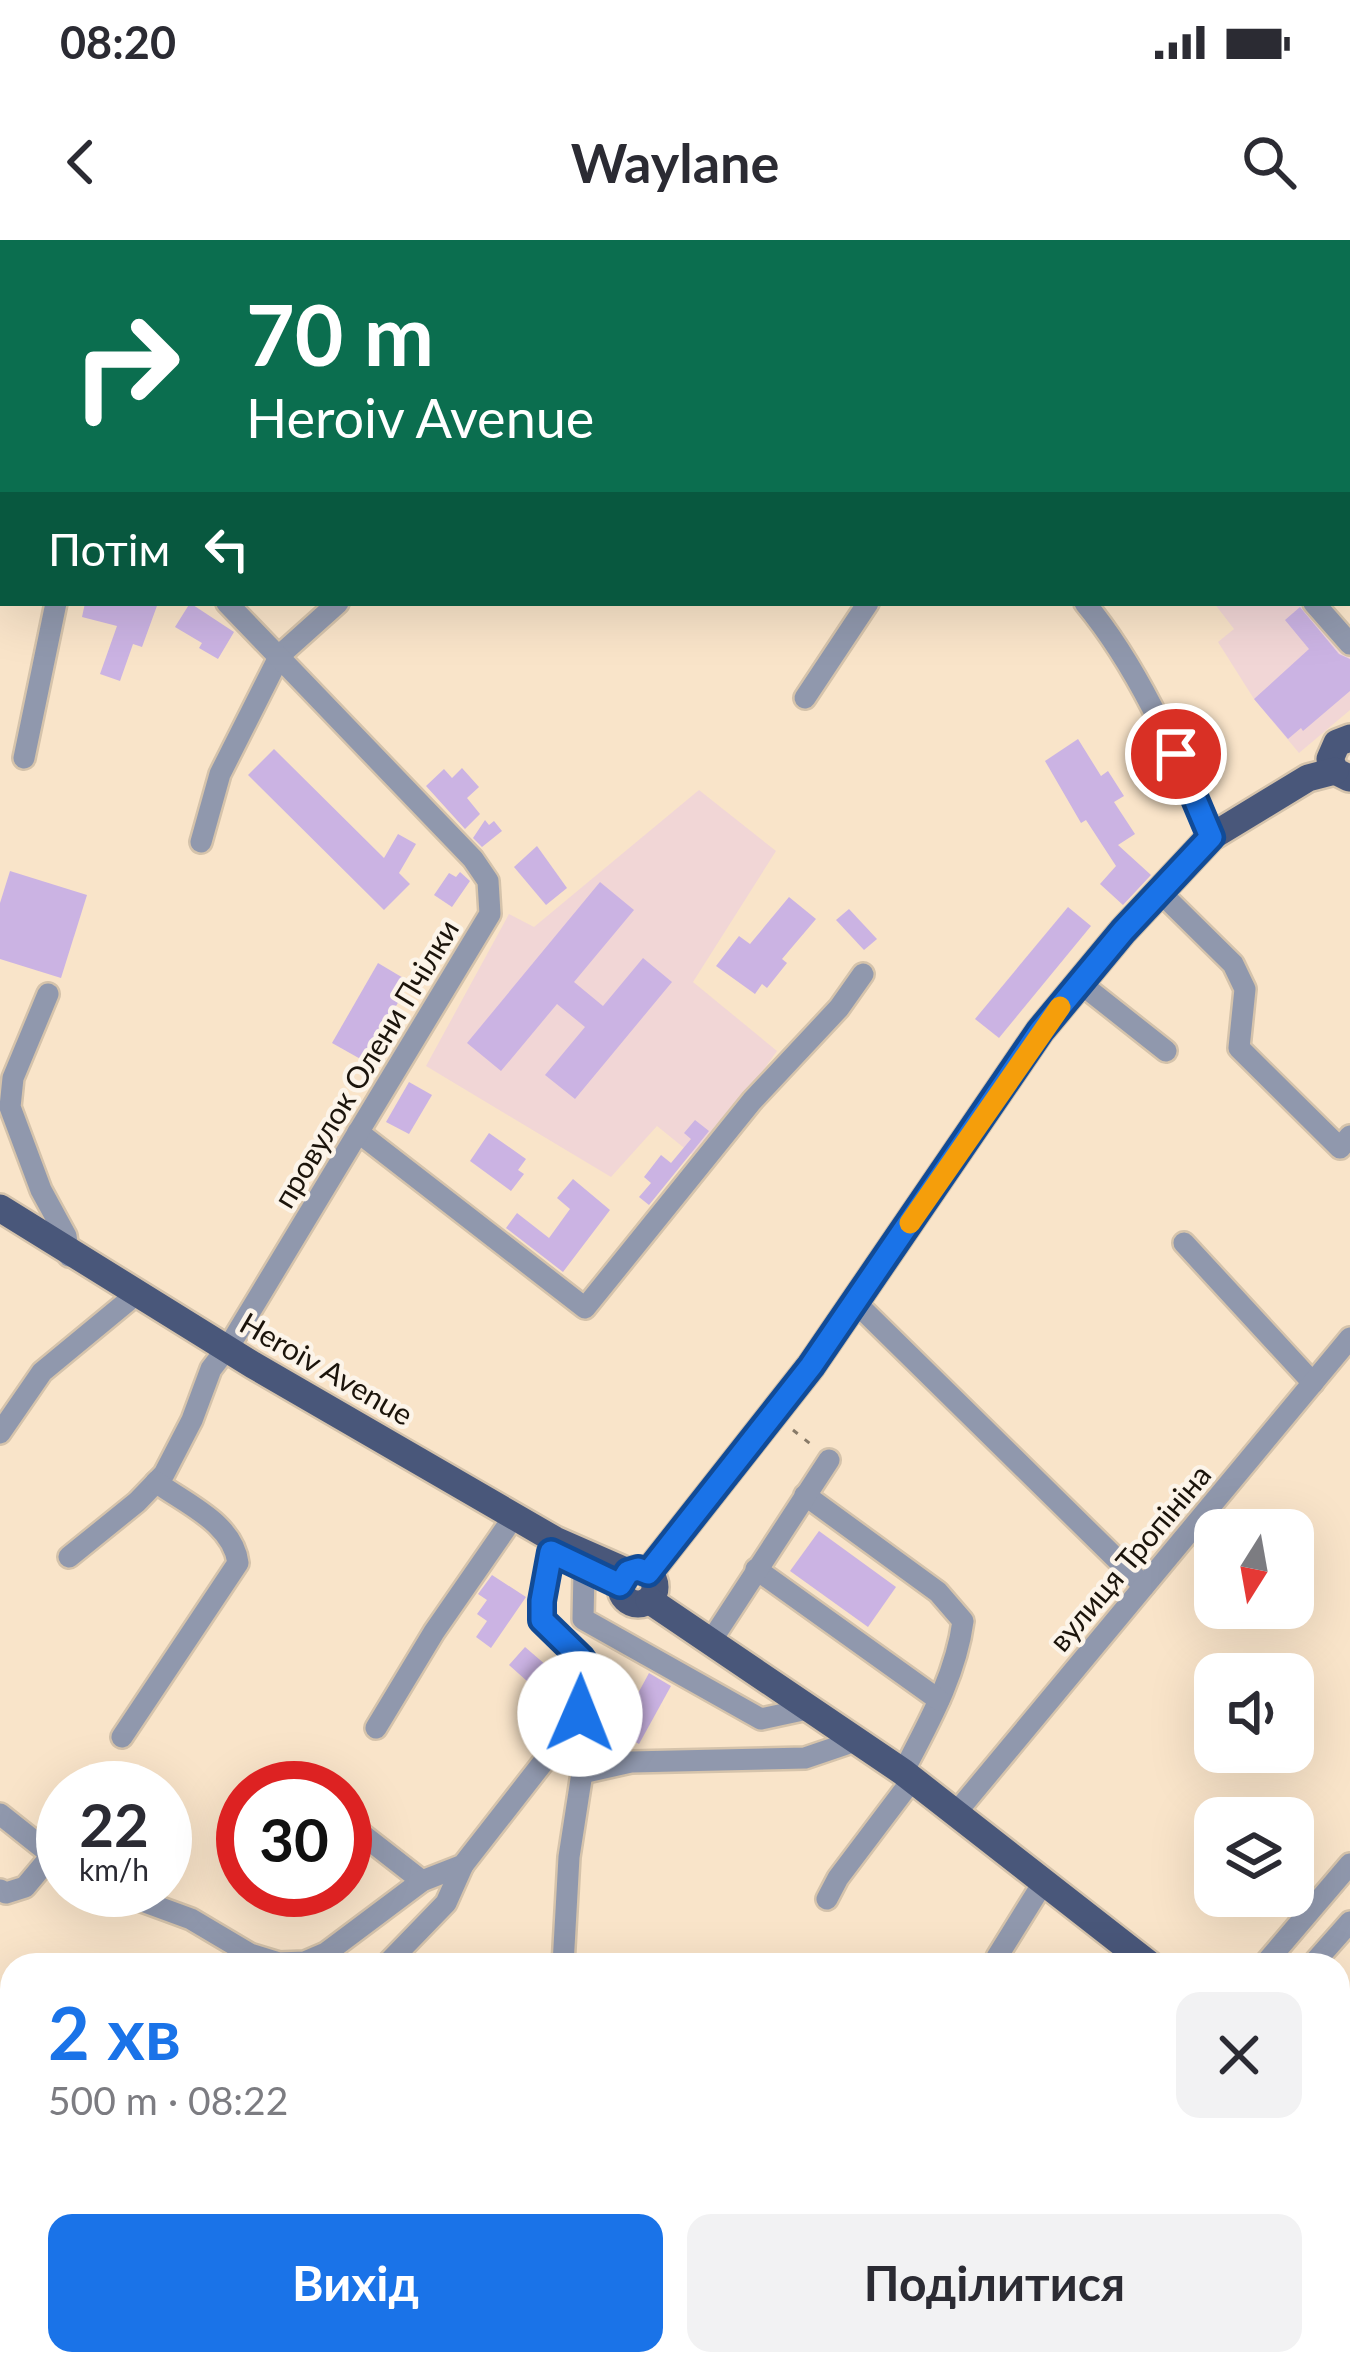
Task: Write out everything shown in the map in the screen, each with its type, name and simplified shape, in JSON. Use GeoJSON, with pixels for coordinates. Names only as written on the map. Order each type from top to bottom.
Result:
{"type":"FeatureCollection","features":[{"type":"Feature","properties":{"kind":"main road"},"geometry":{"type":"LineString","coordinates":[[1342,774],[1330,759],[1333,747],[1350,738]]}},
{"type":"Feature","properties":{"kind":"main road"},"geometry":{"type":"LineString","coordinates":[[636,1582],[811,1366],[1040,1031],[1080,982],[1211,837],[1308,778],[1342,774]]}},
{"type":"Feature","properties":{"kind":"main road","name":"Heroiv Avenue"},"geometry":{"type":"LineString","coordinates":[[0,1208],[128,1301],[636,1582],[711,1642],[908,1776],[1135,1953]]}},
{"type":"Feature","properties":{"kind":"main road","name":"Heroiv Avenue"},"geometry":{"type":"LineString","coordinates":[[0,1225],[69,1258],[506,1528],[584,1570],[636,1582]]}},
{"type":"Feature","properties":{"kind":"street"},"geometry":{"type":"LineString","coordinates":[[24,758],[55,606]]}},
{"type":"Feature","properties":{"kind":"street"},"geometry":{"type":"LineString","coordinates":[[230,606],[280,655]]}},
{"type":"Feature","properties":{"kind":"street"},"geometry":{"type":"LineString","coordinates":[[201,842],[220,774],[280,655],[335,606]]}},
{"type":"Feature","properties":{"kind":"street"},"geometry":{"type":"LineString","coordinates":[[805,698],[866,606]]}},
{"type":"Feature","properties":{"kind":"street"},"geometry":{"type":"LineString","coordinates":[[1088,606],[1162,722],[1211,837]]}},
{"type":"Feature","properties":{"kind":"street"},"geometry":{"type":"LineString","coordinates":[[1317,606],[1350,644]]}},
{"type":"Feature","properties":{"kind":"street","name":"провулок Олени Пчілки"},"geometry":{"type":"LineString","coordinates":[[70,1557],[156,1482],[192,1420],[211,1369],[490,914],[488,881],[473,859],[280,655]]}},
{"type":"Feature","properties":{"kind":"street"},"geometry":{"type":"LineString","coordinates":[[1160,892],[1233,964],[1245,989],[1239,1048],[1340,1148],[1350,1136]]}},
{"type":"Feature","properties":{"kind":"street"},"geometry":{"type":"LineString","coordinates":[[358,1132],[585,1309],[752,1101],[839,1008],[863,974]]}},
{"type":"Feature","properties":{"kind":"street"},"geometry":{"type":"LineString","coordinates":[[1080,982],[1166,1051]]}},
{"type":"Feature","properties":{"kind":"street"},"geometry":{"type":"LineString","coordinates":[[48,994],[13,1078],[10,1107],[69,1258]]}},
{"type":"Feature","properties":{"kind":"street"},"geometry":{"type":"LineString","coordinates":[[1184,1243],[1313,1383]]}},
{"type":"Feature","properties":{"kind":"street"},"geometry":{"type":"LineString","coordinates":[[0,1433],[42,1372],[128,1301]]}},
{"type":"Feature","properties":{"kind":"street"},"geometry":{"type":"LineString","coordinates":[[856,1303],[1144,1586]]}},
{"type":"Feature","properties":{"kind":"street","name":"вулиця Тропініна"},"geometry":{"type":"LineString","coordinates":[[955,1814],[1350,1338]]}},
{"type":"Feature","properties":{"kind":"street"},"geometry":{"type":"LineString","coordinates":[[711,1642],[830,1460]]}},
{"type":"Feature","properties":{"kind":"street"},"geometry":{"type":"LineString","coordinates":[[122,1738],[238,1563],[236,1547],[222,1528],[156,1482]]}},
{"type":"Feature","properties":{"kind":"street"},"geometry":{"type":"LineString","coordinates":[[805,1495],[938,1592],[963,1621],[959,1648],[908,1776],[827,1899]]}},
{"type":"Feature","properties":{"kind":"street"},"geometry":{"type":"LineString","coordinates":[[376,1728],[434,1632],[506,1528]]}},
{"type":"Feature","properties":{"kind":"street"},"geometry":{"type":"LineString","coordinates":[[551,1552],[542,1620],[590,1671],[580,1714],[582,1772],[568,1857],[564,1953]]}},
{"type":"Feature","properties":{"kind":"street"},"geometry":{"type":"LineString","coordinates":[[756,1568],[939,1700]]}},
{"type":"Feature","properties":{"kind":"street"},"geometry":{"type":"LineString","coordinates":[[584,1570],[583,1619],[761,1719],[812,1708]]}},
{"type":"Feature","properties":{"kind":"street"},"geometry":{"type":"LineString","coordinates":[[398,1953],[446,1903],[463,1865],[580,1714]]}},
{"type":"Feature","properties":{"kind":"street"},"geometry":{"type":"LineString","coordinates":[[582,1772],[631,1762],[805,1758],[857,1740]]}},
{"type":"Feature","properties":{"kind":"street"},"geometry":{"type":"LineString","coordinates":[[0,1814],[36,1843]]}},
{"type":"Feature","properties":{"kind":"street"},"geometry":{"type":"LineString","coordinates":[[372,1842],[422,1881]]}},
{"type":"Feature","properties":{"kind":"street"},"geometry":{"type":"LineString","coordinates":[[1274,1953],[1350,1864]]}},
{"type":"Feature","properties":{"kind":"street"},"geometry":{"type":"LineString","coordinates":[[326,1953],[422,1881],[463,1865]]}},
{"type":"Feature","properties":{"kind":"street"},"geometry":{"type":"LineString","coordinates":[[0,1889],[6,1893],[36,1878]]}},
{"type":"Feature","properties":{"kind":"street"},"geometry":{"type":"LineString","coordinates":[[999,1953],[1043,1882]]}},
{"type":"Feature","properties":{"kind":"street"},"geometry":{"type":"LineString","coordinates":[[187,1917],[248,1953]]}},
{"type":"Feature","properties":{"kind":"street"},"geometry":{"type":"LineString","coordinates":[[1323,1953],[1350,1922]]}},
{"type":"Feature","properties":{"kind":"path"},"geometry":{"type":"LineString","coordinates":[[795,1432],[830,1460]]}},
{"type":"Feature","properties":{"kind":"shaded area"},"geometry":{"type":"Polygon","coordinates":[[[1216,606],[1324,606],[1350,631],[1350,710],[1299,753],[1254,699],[1218,642],[1234,629],[1216,606]]]}},
{"type":"Feature","properties":{"kind":"shaded area"},"geometry":{"type":"Polygon","coordinates":[[[699,790],[776,851],[693,982],[777,1051],[699,1160],[657,1126],[611,1177],[426,1066],[509,914],[534,927],[699,790]]]}},
{"type":"Feature","properties":{"kind":"building"},"geometry":{"type":"Polygon","coordinates":[[[84,606],[157,606],[142,647],[133,644],[120,681],[100,674],[117,626],[82,617],[84,606]]]}},
{"type":"Feature","properties":{"kind":"building"},"geometry":{"type":"Polygon","coordinates":[[[188,606],[195,606],[234,632],[218,659],[175,627],[188,606]]]}},
{"type":"Feature","properties":{"kind":"building"},"geometry":{"type":"Polygon","coordinates":[[[1300,607],[1339,654],[1350,659],[1350,691],[1288,739],[1254,699],[1309,649],[1285,620],[1300,607]]]}},
{"type":"Feature","properties":{"kind":"building"},"geometry":{"type":"Polygon","coordinates":[[[1078,739],[1101,776],[1108,771],[1124,796],[1114,802],[1135,834],[1118,845],[1151,875],[1123,905],[1100,884],[1116,866],[1086,820],[1081,823],[1045,761],[1078,739]]]}},
{"type":"Feature","properties":{"kind":"building"},"geometry":{"type":"Polygon","coordinates":[[[274,749],[384,858],[398,834],[416,844],[399,873],[410,884],[384,910],[248,775],[274,749]]]}},
{"type":"Feature","properties":{"kind":"building"},"geometry":{"type":"Polygon","coordinates":[[[462,768],[479,787],[467,798],[480,814],[465,829],[426,786],[444,769],[452,778],[462,768]]]}},
{"type":"Feature","properties":{"kind":"building"},"geometry":{"type":"Polygon","coordinates":[[[485,820],[489,825],[494,821],[502,831],[482,847],[473,838],[485,820]]]}},
{"type":"Feature","properties":{"kind":"building"},"geometry":{"type":"Polygon","coordinates":[[[537,846],[567,888],[546,905],[514,867],[537,846]]]}},
{"type":"Feature","properties":{"kind":"building"},"geometry":{"type":"Polygon","coordinates":[[[10,871],[87,895],[61,978],[0,959],[0,903],[10,871]]]}},
{"type":"Feature","properties":{"kind":"building"},"geometry":{"type":"Polygon","coordinates":[[[460,872],[470,881],[452,907],[434,895],[449,873],[456,877],[460,872]]]}},
{"type":"Feature","properties":{"kind":"building"},"geometry":{"type":"Polygon","coordinates":[[[600,882],[634,910],[574,982],[603,1006],[643,958],[672,982],[575,1099],[545,1075],[585,1027],[557,1004],[501,1071],[467,1043],[600,882]]]}},
{"type":"Feature","properties":{"kind":"building"},"geometry":{"type":"Polygon","coordinates":[[[789,897],[816,919],[782,959],[787,963],[767,988],[762,984],[755,994],[716,966],[739,936],[750,944],[789,897]]]}},
{"type":"Feature","properties":{"kind":"building"},"geometry":{"type":"Polygon","coordinates":[[[1068,907],[1091,926],[999,1038],[975,1019],[1068,907]]]}},
{"type":"Feature","properties":{"kind":"building"},"geometry":{"type":"Polygon","coordinates":[[[849,909],[877,939],[864,950],[836,920],[849,909]]]}},
{"type":"Feature","properties":{"kind":"building"},"geometry":{"type":"Polygon","coordinates":[[[378,963],[410,982],[364,1061],[332,1043],[378,963]]]}},
{"type":"Feature","properties":{"kind":"building"},"geometry":{"type":"Polygon","coordinates":[[[409,1082],[432,1095],[409,1134],[386,1122],[409,1082]]]}},
{"type":"Feature","properties":{"kind":"building"},"geometry":{"type":"Polygon","coordinates":[[[695,1120],[709,1131],[649,1205],[639,1197],[651,1183],[644,1177],[661,1155],[671,1163],[691,1139],[684,1133],[695,1120]]]}},
{"type":"Feature","properties":{"kind":"building"},"geometry":{"type":"Polygon","coordinates":[[[489,1133],[526,1159],[518,1170],[524,1174],[511,1191],[470,1161],[489,1133]]]}},
{"type":"Feature","properties":{"kind":"building"},"geometry":{"type":"Polygon","coordinates":[[[573,1179],[610,1210],[563,1272],[506,1228],[517,1213],[549,1238],[570,1209],[557,1198],[573,1179]]]}},
{"type":"Feature","properties":{"kind":"building"},"geometry":{"type":"Polygon","coordinates":[[[819,1531],[896,1587],[868,1627],[790,1571],[819,1531]]]}},
{"type":"Feature","properties":{"kind":"building"},"geometry":{"type":"Polygon","coordinates":[[[492,1575],[526,1597],[491,1648],[476,1637],[487,1621],[477,1614],[487,1600],[478,1594],[492,1575]]]}},
{"type":"Feature","properties":{"kind":"building"},"geometry":{"type":"Polygon","coordinates":[[[525,1647],[568,1684],[545,1711],[530,1698],[537,1690],[509,1665],[525,1647]]]}},
{"type":"Feature","properties":{"kind":"building"},"geometry":{"type":"Polygon","coordinates":[[[649,1673],[671,1686],[639,1744],[617,1732],[649,1673]]]}},
{"type":"Feature","properties":{"kind":"slow traffic"},"geometry":{"type":"LineString","coordinates":[[910,1223],[1060,1007]]}},
{"type":"Feature","properties":{"kind":"route"},"geometry":{"type":"LineString","coordinates":[[580,1714],[590,1671],[542,1620],[551,1552],[620,1585],[628,1572],[648,1573],[811,1366],[1040,1031],[1123,931],[1211,837],[1176,754]]}}]}
